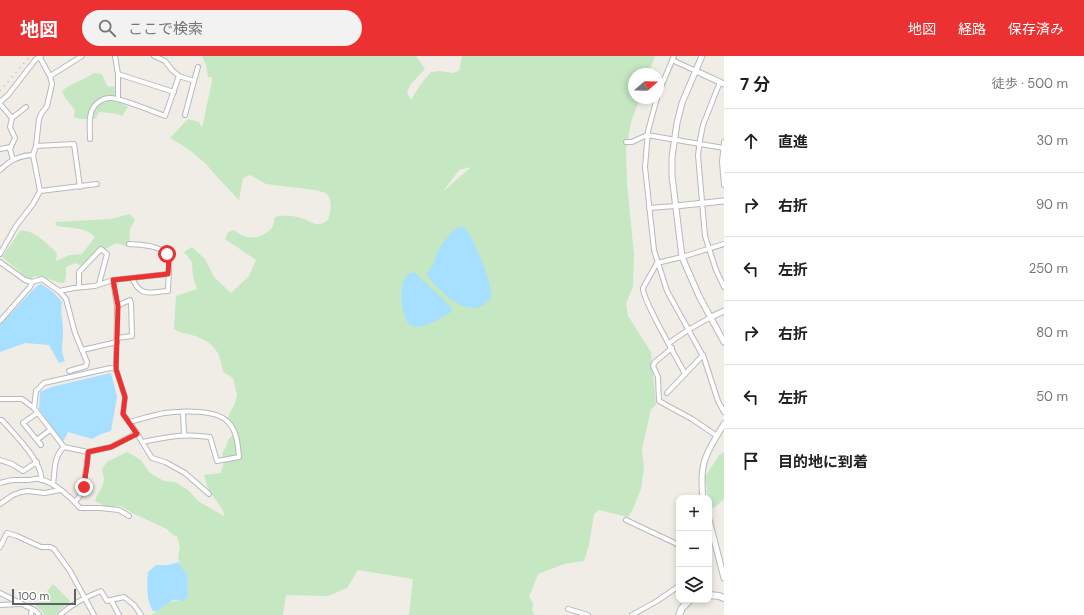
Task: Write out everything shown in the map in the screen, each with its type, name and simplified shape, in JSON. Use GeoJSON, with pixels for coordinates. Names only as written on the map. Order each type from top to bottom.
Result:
{"type":"FeatureCollection","features":[{"type":"Feature","properties":{"kind":"main road"},"geometry":{"type":"LineString","coordinates":[[712,594],[724,598]]}},
{"type":"Feature","properties":{"kind":"main road"},"geometry":{"type":"LineString","coordinates":[[679,615],[682,608],[687,603]]}},
{"type":"Feature","properties":{"kind":"street"},"geometry":{"type":"LineString","coordinates":[[50,76],[82,56]]}},
{"type":"Feature","properties":{"kind":"street"},"geometry":{"type":"LineString","coordinates":[[115,56],[118,74],[118,100]]}},
{"type":"Feature","properties":{"kind":"street"},"geometry":{"type":"LineString","coordinates":[[154,56],[165,61]]}},
{"type":"Feature","properties":{"kind":"street"},"geometry":{"type":"LineString","coordinates":[[163,56],[172,70],[179,76],[194,81]]}},
{"type":"Feature","properties":{"kind":"street"},"geometry":{"type":"LineString","coordinates":[[702,56],[682,103],[673,139],[672,176],[682,257],[689,275],[724,342]]}},
{"type":"Feature","properties":{"kind":"street"},"geometry":{"type":"LineString","coordinates":[[0,254],[16,226],[33,204],[40,191],[33,155],[36,146],[39,119],[47,106],[52,84],[50,76],[40,57],[36,59],[0,103],[12,118]]}},
{"type":"Feature","properties":{"kind":"street"},"geometry":{"type":"LineString","coordinates":[[664,80],[673,58],[722,83],[703,124],[699,144],[699,173],[704,236],[716,270],[724,287]]}},
{"type":"Feature","properties":{"kind":"street"},"geometry":{"type":"LineString","coordinates":[[185,116],[198,67]]}},
{"type":"Feature","properties":{"kind":"street"},"geometry":{"type":"LineString","coordinates":[[118,74],[174,92]]}},
{"type":"Feature","properties":{"kind":"street"},"geometry":{"type":"LineString","coordinates":[[90,139],[90,117],[93,108],[99,102],[108,98],[118,100],[165,116],[179,76]]}},
{"type":"Feature","properties":{"kind":"street"},"geometry":{"type":"LineString","coordinates":[[654,104],[648,135],[645,167],[652,239],[657,263],[667,291],[703,355],[718,401],[724,412]]}},
{"type":"Feature","properties":{"kind":"street"},"geometry":{"type":"LineString","coordinates":[[13,160],[11,147],[15,138],[10,127],[12,118],[26,108]]}},
{"type":"Feature","properties":{"kind":"street"},"geometry":{"type":"LineString","coordinates":[[626,142],[632,142],[648,135],[723,148]]}},
{"type":"Feature","properties":{"kind":"street"},"geometry":{"type":"LineString","coordinates":[[724,142],[722,162],[724,185]]}},
{"type":"Feature","properties":{"kind":"street"},"geometry":{"type":"LineString","coordinates":[[36,146],[74,144],[80,187]]}},
{"type":"Feature","properties":{"kind":"street"},"geometry":{"type":"LineString","coordinates":[[0,149],[11,147]]}},
{"type":"Feature","properties":{"kind":"street"},"geometry":{"type":"LineString","coordinates":[[0,170],[7,163],[13,160],[25,155],[33,155]]}},
{"type":"Feature","properties":{"kind":"street"},"geometry":{"type":"LineString","coordinates":[[40,191],[97,184]]}},
{"type":"Feature","properties":{"kind":"street"},"geometry":{"type":"LineString","coordinates":[[649,208],[724,200]]}},
{"type":"Feature","properties":{"kind":"street"},"geometry":{"type":"LineString","coordinates":[[129,244],[147,245],[164,251],[169,259],[168,291],[140,291],[136,287],[132,278]]}},
{"type":"Feature","properties":{"kind":"street"},"geometry":{"type":"LineString","coordinates":[[685,374],[648,305],[643,290],[657,263],[724,244]]}},
{"type":"Feature","properties":{"kind":"street"},"geometry":{"type":"LineString","coordinates":[[79,287],[79,272],[101,249],[107,254],[99,284]]}},
{"type":"Feature","properties":{"kind":"street"},"geometry":{"type":"LineString","coordinates":[[0,262],[26,280],[32,282],[42,279],[59,291],[66,299],[75,333],[87,362],[86,366],[69,370]]}},
{"type":"Feature","properties":{"kind":"street"},"geometry":{"type":"LineString","coordinates":[[59,291],[113,280],[168,274]]}},
{"type":"Feature","properties":{"kind":"street"},"geometry":{"type":"LineString","coordinates":[[113,280],[118,306],[116,369],[125,397],[123,414],[152,458],[165,462],[185,473],[209,494]]}},
{"type":"Feature","properties":{"kind":"street"},"geometry":{"type":"LineString","coordinates":[[0,321],[30,287],[32,282]]}},
{"type":"Feature","properties":{"kind":"street"},"geometry":{"type":"LineString","coordinates":[[82,350],[132,336],[132,304],[130,300],[118,306]]}},
{"type":"Feature","properties":{"kind":"street"},"geometry":{"type":"LineString","coordinates":[[669,343],[688,330],[724,310]]}},
{"type":"Feature","properties":{"kind":"street"},"geometry":{"type":"LineString","coordinates":[[672,348],[654,362],[658,378],[659,401],[692,419],[717,436]]}},
{"type":"Feature","properties":{"kind":"street"},"geometry":{"type":"LineString","coordinates":[[667,393],[703,355]]}},
{"type":"Feature","properties":{"kind":"street"},"geometry":{"type":"LineString","coordinates":[[34,408],[36,391],[44,383],[110,368],[116,369]]}},
{"type":"Feature","properties":{"kind":"street"},"geometry":{"type":"LineString","coordinates":[[0,399],[22,399],[34,408],[64,447],[88,452],[111,447],[137,434]]}},
{"type":"Feature","properties":{"kind":"street"},"geometry":{"type":"LineString","coordinates":[[183,412],[184,435]]}},
{"type":"Feature","properties":{"kind":"street"},"geometry":{"type":"LineString","coordinates":[[38,413],[23,424],[40,445]]}},
{"type":"Feature","properties":{"kind":"street"},"geometry":{"type":"LineString","coordinates":[[129,422],[166,413],[209,413],[221,416],[228,421],[238,442],[239,456],[217,461],[210,437],[177,435],[142,442]]}},
{"type":"Feature","properties":{"kind":"street"},"geometry":{"type":"LineString","coordinates":[[0,420],[2,420],[36,462],[42,475],[41,480]]}},
{"type":"Feature","properties":{"kind":"street"},"geometry":{"type":"LineString","coordinates":[[703,495],[701,480],[702,466],[708,450],[724,424]]}},
{"type":"Feature","properties":{"kind":"street"},"geometry":{"type":"LineString","coordinates":[[38,439],[50,430]]}},
{"type":"Feature","properties":{"kind":"street"},"geometry":{"type":"LineString","coordinates":[[53,485],[56,458],[58,452],[64,447]]}},
{"type":"Feature","properties":{"kind":"street"},"geometry":{"type":"LineString","coordinates":[[75,502],[82,494],[84,487],[88,452]]}},
{"type":"Feature","properties":{"kind":"street"},"geometry":{"type":"LineString","coordinates":[[0,460],[12,464],[23,471],[36,462]]}},
{"type":"Feature","properties":{"kind":"street"},"geometry":{"type":"LineString","coordinates":[[0,483],[13,479],[41,480],[60,490],[80,508],[120,510],[129,516]]}},
{"type":"Feature","properties":{"kind":"street"},"geometry":{"type":"LineString","coordinates":[[0,504],[21,492],[28,491],[45,493],[60,490]]}},
{"type":"Feature","properties":{"kind":"street"},"geometry":{"type":"LineString","coordinates":[[626,520],[676,544]]}},
{"type":"Feature","properties":{"kind":"street"},"geometry":{"type":"LineString","coordinates":[[712,531],[724,578]]}},
{"type":"Feature","properties":{"kind":"street"},"geometry":{"type":"LineString","coordinates":[[0,547],[7,533],[41,547],[54,549],[70,571],[94,615]]}},
{"type":"Feature","properties":{"kind":"street"},"geometry":{"type":"LineString","coordinates":[[632,615],[676,588]]}},
{"type":"Feature","properties":{"kind":"street"},"geometry":{"type":"LineString","coordinates":[[60,615],[65,613],[74,603],[101,591],[107,601],[124,597],[134,605],[141,615]]}},
{"type":"Feature","properties":{"kind":"street"},"geometry":{"type":"LineString","coordinates":[[0,593],[32,609],[40,615]]}},
{"type":"Feature","properties":{"kind":"street"},"geometry":{"type":"LineString","coordinates":[[111,600],[119,615]]}},
{"type":"Feature","properties":{"kind":"street"},"geometry":{"type":"LineString","coordinates":[[0,605],[20,604]]}},
{"type":"Feature","properties":{"kind":"street"},"geometry":{"type":"LineString","coordinates":[[31,615],[32,609]]}},
{"type":"Feature","properties":{"kind":"street"},"geometry":{"type":"LineString","coordinates":[[568,609],[588,615]]}},
{"type":"Feature","properties":{"kind":"green space"},"geometry":{"type":"Polygon","coordinates":[[[202,56],[416,56],[425,69],[410,85],[407,93],[411,100],[420,85],[431,72],[440,71],[452,73],[459,71],[462,56],[655,56],[650,68],[628,68],[628,104],[638,104],[631,122],[626,150],[627,183],[634,255],[633,286],[626,304],[628,316],[651,352],[656,405],[651,409],[642,449],[644,468],[641,489],[628,517],[599,510],[594,514],[589,545],[584,561],[564,564],[538,574],[529,597],[533,603],[532,610],[534,615],[409,615],[413,579],[358,570],[347,588],[328,596],[286,595],[283,615],[152,615],[170,602],[184,601],[188,597],[187,575],[178,558],[180,547],[177,536],[173,535],[167,529],[134,514],[121,506],[107,507],[95,501],[104,482],[102,469],[107,462],[127,452],[141,460],[150,473],[164,481],[175,482],[188,490],[198,501],[224,516],[223,510],[208,489],[204,475],[221,473],[224,462],[222,453],[228,440],[236,431],[228,417],[237,395],[233,378],[223,372],[220,358],[210,344],[192,335],[174,329],[176,296],[197,289],[193,277],[192,262],[184,252],[192,247],[205,259],[214,277],[231,293],[249,276],[256,260],[225,239],[228,232],[234,230],[246,237],[258,237],[272,228],[275,217],[281,216],[298,217],[316,224],[320,224],[328,220],[331,209],[330,199],[326,193],[315,190],[266,184],[250,175],[243,178],[239,200],[206,164],[187,148],[170,138],[188,119],[199,122],[202,128],[212,81],[212,77],[208,77],[206,65],[202,56]],[[471,167],[459,170],[445,190],[471,167]]]}},
{"type":"Feature","properties":{"kind":"green space"},"geometry":{"type":"Polygon","coordinates":[[[94,73],[102,74],[106,84],[109,87],[114,86],[118,99],[128,107],[122,116],[114,113],[99,112],[95,119],[80,119],[74,117],[75,110],[65,98],[62,91],[94,73]]]}},
{"type":"Feature","properties":{"kind":"green space"},"geometry":{"type":"Polygon","coordinates":[[[130,214],[135,220],[130,229],[129,247],[116,243],[93,256],[90,263],[81,266],[75,263],[66,267],[66,277],[64,283],[38,276],[34,276],[30,280],[2,257],[20,231],[30,232],[45,242],[57,253],[56,261],[70,255],[82,254],[95,237],[87,231],[57,226],[55,222],[111,219],[130,214]]]}},
{"type":"Feature","properties":{"kind":"green space"},"geometry":{"type":"Polygon","coordinates":[[[724,452],[724,499],[714,508],[712,506],[712,495],[708,495],[705,477],[719,455],[724,452]]]}},
{"type":"Feature","properties":{"kind":"green space"},"geometry":{"type":"Polygon","coordinates":[[[53,584],[70,601],[55,615],[44,615],[36,606],[53,584]]]}},
{"type":"Feature","properties":{"kind":"water"},"geometry":{"type":"Polygon","coordinates":[[[459,227],[464,227],[473,241],[482,261],[489,283],[491,299],[479,307],[468,307],[454,301],[435,285],[427,274],[435,261],[440,247],[452,232],[459,227]]]}},
{"type":"Feature","properties":{"kind":"water"},"geometry":{"type":"Polygon","coordinates":[[[414,272],[452,308],[452,311],[427,325],[416,327],[408,323],[405,318],[401,295],[406,277],[414,272]]]}},
{"type":"Feature","properties":{"kind":"water"},"geometry":{"type":"Polygon","coordinates":[[[41,284],[53,292],[62,302],[62,350],[65,361],[59,363],[49,345],[25,343],[0,352],[0,325],[37,286],[41,284]]]}},
{"type":"Feature","properties":{"kind":"water"},"geometry":{"type":"Polygon","coordinates":[[[111,373],[117,397],[111,431],[92,439],[68,432],[63,442],[39,409],[40,392],[51,387],[111,373]]]}},
{"type":"Feature","properties":{"kind":"water"},"geometry":{"type":"Polygon","coordinates":[[[179,562],[187,575],[188,597],[184,601],[173,600],[157,611],[153,611],[148,598],[148,572],[156,565],[168,565],[179,562]]]}},
{"type":"Feature","properties":{"kind":"railway"},"geometry":{"type":"LineString","coordinates":[[0,91],[30,56]]}},
{"type":"Feature","properties":{"kind":"route"},"geometry":{"type":"LineString","coordinates":[[84,487],[88,452],[111,447],[137,434],[123,414],[125,397],[116,369],[118,306],[116,304],[113,280],[168,274],[169,259],[167,254]]}}]}
